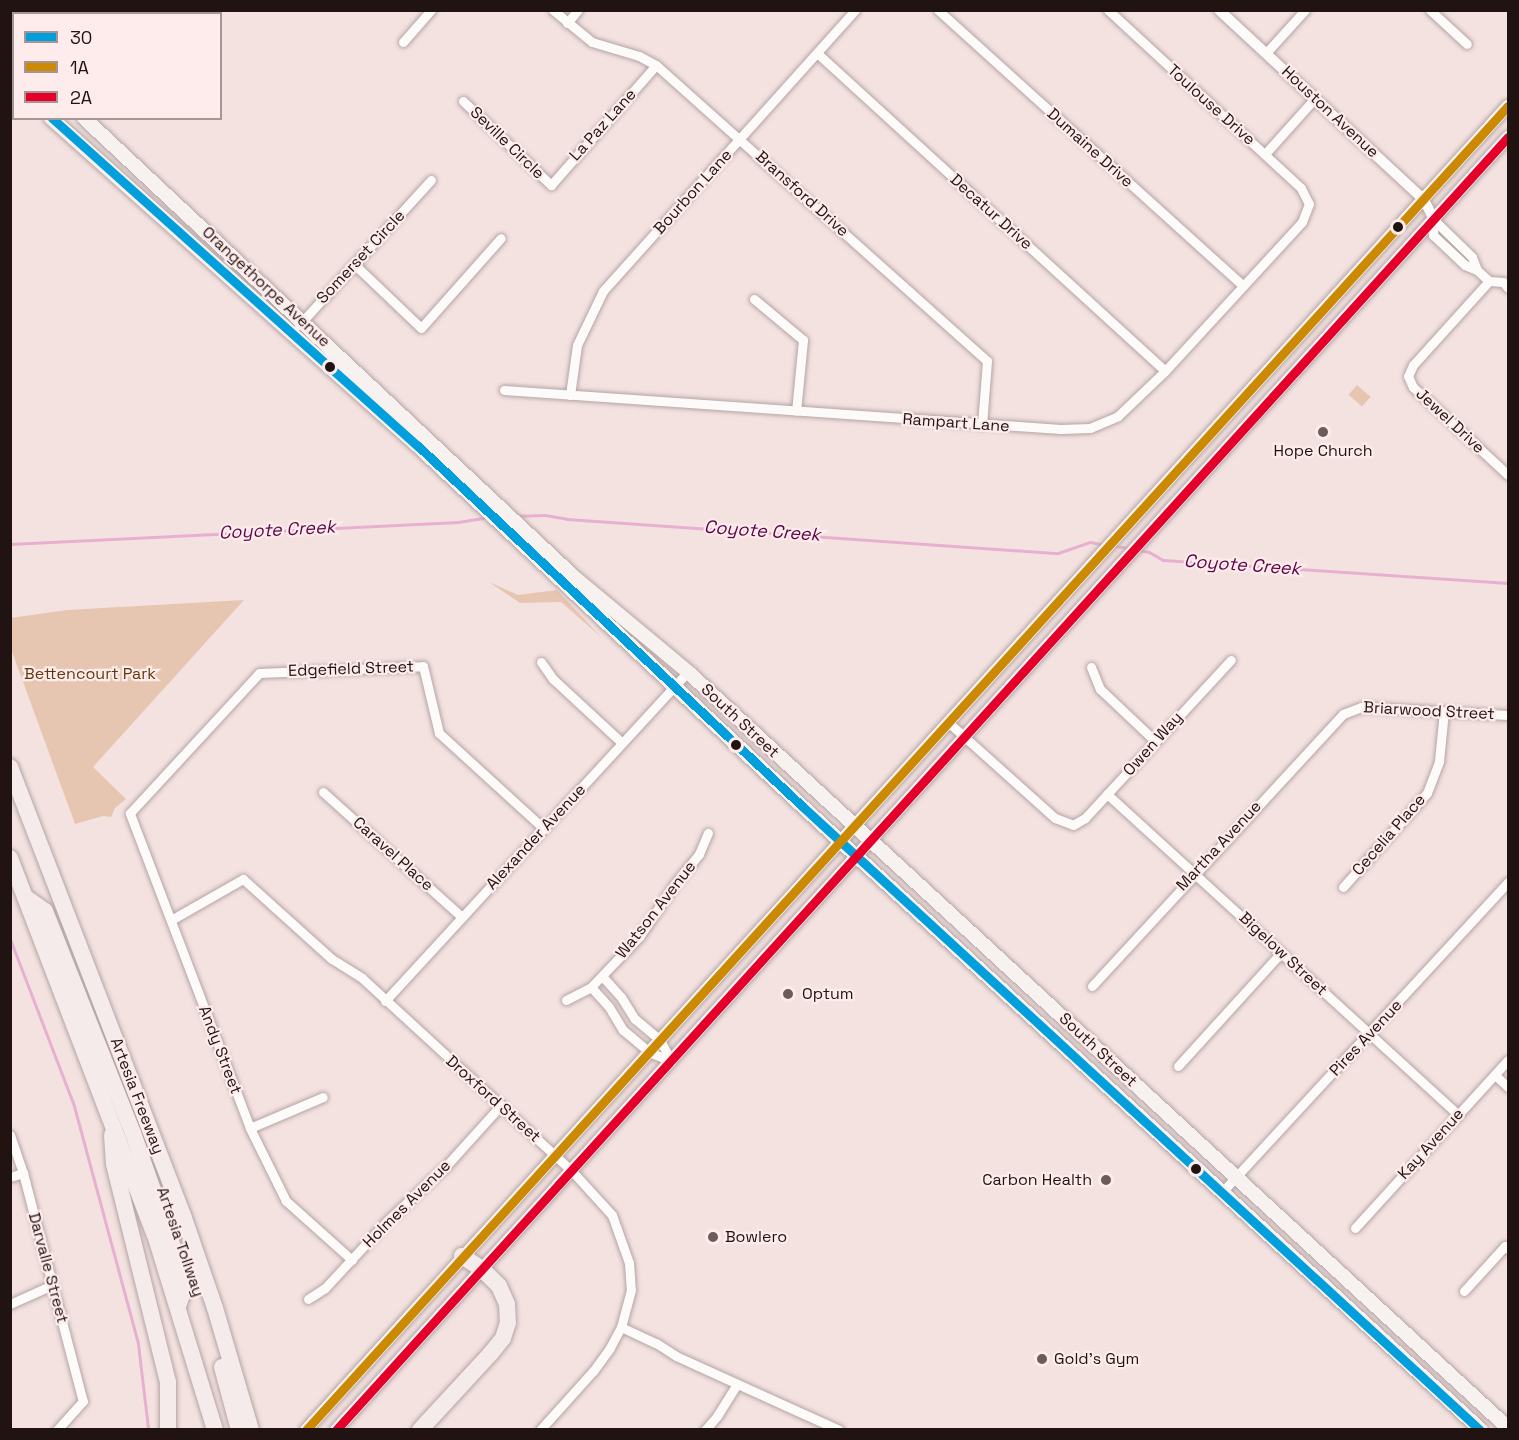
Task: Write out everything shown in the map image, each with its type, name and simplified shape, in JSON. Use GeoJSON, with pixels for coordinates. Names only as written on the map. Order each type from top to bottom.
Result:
{"type":"FeatureCollection","features":[{"type":"Feature","properties":{"kind":"highway","name":"Artesia Freeway"},"geometry":{"type":"LineString","coordinates":[[10,767],[184,1218],[215,1308],[251,1430]]}},
{"type":"Feature","properties":{"kind":"highway","name":"Artesia Tollway"},"geometry":{"type":"LineString","coordinates":[[31,821],[29,838],[176,1226],[219,1357],[239,1430]]}},
{"type":"Feature","properties":{"kind":"highway","name":"Artesia Freeway"},"geometry":{"type":"LineString","coordinates":[[10,858],[110,1116],[178,1306],[215,1430]]}},
{"type":"Feature","properties":{"kind":"highway","name":"Artesia Tollway"},"geometry":{"type":"LineString","coordinates":[[26,897],[45,911],[136,1143],[186,1284],[178,1306]]}},
{"type":"Feature","properties":{"kind":"highway"},"geometry":{"type":"LineString","coordinates":[[110,1116],[114,1164],[168,1382],[168,1430]]}},
{"type":"Feature","properties":{"kind":"highway"},"geometry":{"type":"LineString","coordinates":[[420,1430],[503,1338],[508,1323],[507,1304],[499,1286],[482,1269],[462,1256]]}},
{"type":"Feature","properties":{"kind":"main road"},"geometry":{"type":"LineString","coordinates":[[306,1430],[1509,106]]}},
{"type":"Feature","properties":{"kind":"main road","name":"Orangethorpe Avenue"},"geometry":{"type":"LineString","coordinates":[[53,120],[442,469],[674,687]]}},
{"type":"Feature","properties":{"kind":"main road","name":"Orangethorpe Avenue"},"geometry":{"type":"LineString","coordinates":[[86,120],[411,420],[457,468],[574,577],[688,672]]}},
{"type":"Feature","properties":{"kind":"main road"},"geometry":{"type":"LineString","coordinates":[[336,1430],[1509,137]]}},
{"type":"Feature","properties":{"kind":"main road","name":"South Street"},"geometry":{"type":"LineString","coordinates":[[688,672],[1509,1428]]}},
{"type":"Feature","properties":{"kind":"main road","name":"South Street"},"geometry":{"type":"LineString","coordinates":[[674,687],[1481,1430]]}},
{"type":"Feature","properties":{"kind":"street"},"geometry":{"type":"LineString","coordinates":[[403,42],[431,10]]}},
{"type":"Feature","properties":{"kind":"street","name":"Bransford Drive"},"geometry":{"type":"LineString","coordinates":[[553,10],[592,42],[639,56],[656,65],[987,361],[982,425]]}},
{"type":"Feature","properties":{"kind":"street"},"geometry":{"type":"LineString","coordinates":[[567,23],[578,10]]}},
{"type":"Feature","properties":{"kind":"street","name":"Bourbon Lane"},"geometry":{"type":"LineString","coordinates":[[570,395],[577,345],[603,291],[855,10]]}},
{"type":"Feature","properties":{"kind":"street","name":"Dumaine Drive"},"geometry":{"type":"LineString","coordinates":[[938,10],[1243,285]]}},
{"type":"Feature","properties":{"kind":"street","name":"Toulouse Drive"},"geometry":{"type":"LineString","coordinates":[[1108,10],[1301,188],[1309,204]]}},
{"type":"Feature","properties":{"kind":"street","name":"Houston Avenue"},"geometry":{"type":"LineString","coordinates":[[1219,10],[1424,200],[1434,220]]}},
{"type":"Feature","properties":{"kind":"street"},"geometry":{"type":"LineString","coordinates":[[1266,53],[1305,10]]}},
{"type":"Feature","properties":{"kind":"street"},"geometry":{"type":"LineString","coordinates":[[1430,10],[1467,44]]}},
{"type":"Feature","properties":{"kind":"street","name":"Decatur Drive"},"geometry":{"type":"LineString","coordinates":[[817,53],[1165,371]]}},
{"type":"Feature","properties":{"kind":"street","name":"La Paz Lane"},"geometry":{"type":"LineString","coordinates":[[550,184],[656,65]]}},
{"type":"Feature","properties":{"kind":"street"},"geometry":{"type":"LineString","coordinates":[[1265,154],[1315,98]]}},
{"type":"Feature","properties":{"kind":"street","name":"Seville Circle"},"geometry":{"type":"LineString","coordinates":[[463,100],[550,184]]}},
{"type":"Feature","properties":{"kind":"street","name":"Somerset Circle"},"geometry":{"type":"LineString","coordinates":[[291,334],[431,180]]}},
{"type":"Feature","properties":{"kind":"street","name":"Rampart Lane"},"geometry":{"type":"LineString","coordinates":[[504,390],[982,425],[1090,428],[1118,416],[1165,371],[1302,222],[1309,204]]}},
{"type":"Feature","properties":{"kind":"street"},"geometry":{"type":"LineString","coordinates":[[1434,220],[1433,235],[1465,265],[1477,270],[1489,280],[1503,282],[1509,288]]}},
{"type":"Feature","properties":{"kind":"street"},"geometry":{"type":"LineString","coordinates":[[355,265],[421,328],[501,238]]}},
{"type":"Feature","properties":{"kind":"street","name":"Jewel Drive"},"geometry":{"type":"LineString","coordinates":[[1489,280],[1413,365],[1408,375],[1413,387],[1509,475]]}},
{"type":"Feature","properties":{"kind":"street"},"geometry":{"type":"LineString","coordinates":[[754,299],[803,340],[796,411]]}},
{"type":"Feature","properties":{"kind":"street","name":"Owen Way"},"geometry":{"type":"LineString","coordinates":[[965,737],[1055,818],[1073,825],[1085,818],[1231,660]]}},
{"type":"Feature","properties":{"kind":"street"},"geometry":{"type":"LineString","coordinates":[[541,662],[553,679],[622,743]]}},
{"type":"Feature","properties":{"kind":"street","name":"Edgefield Street"},"geometry":{"type":"LineString","coordinates":[[130,813],[260,673],[423,666],[439,732],[544,829]]}},
{"type":"Feature","properties":{"kind":"street"},"geometry":{"type":"LineString","coordinates":[[1091,667],[1100,689],[1155,741]]}},
{"type":"Feature","properties":{"kind":"street","name":"Alexander Avenue"},"geometry":{"type":"LineString","coordinates":[[385,1001],[688,672]]}},
{"type":"Feature","properties":{"kind":"street","name":"Briarwood Street"},"geometry":{"type":"LineString","coordinates":[[1349,710],[1362,707],[1509,715]]}},
{"type":"Feature","properties":{"kind":"street","name":"Martha Avenue"},"geometry":{"type":"LineString","coordinates":[[1092,986],[1335,721],[1349,710]]}},
{"type":"Feature","properties":{"kind":"street","name":"Cecelia Place"},"geometry":{"type":"LineString","coordinates":[[1343,887],[1427,793],[1439,761],[1444,711]]}},
{"type":"Feature","properties":{"kind":"street"},"geometry":{"type":"LineString","coordinates":[[949,723],[965,737]]}},
{"type":"Feature","properties":{"kind":"street","name":"Caravel Place"},"geometry":{"type":"LineString","coordinates":[[323,792],[462,917]]}},
{"type":"Feature","properties":{"kind":"street","name":"Bigelow Street"},"geometry":{"type":"LineString","coordinates":[[1107,794],[1458,1115]]}},
{"type":"Feature","properties":{"kind":"street","name":"Andy Street"},"geometry":{"type":"LineString","coordinates":[[130,813],[250,1128],[286,1200],[351,1260]]}},
{"type":"Feature","properties":{"kind":"street","name":"Watson Avenue"},"geometry":{"type":"LineString","coordinates":[[567,1000],[591,987],[639,937],[674,885],[699,854],[708,833]]}},
{"type":"Feature","properties":{"kind":"street","name":"Droxford Street"},"geometry":{"type":"LineString","coordinates":[[171,920],[243,879],[332,959],[362,978],[571,1170],[601,1200],[612,1215],[620,1232],[629,1263],[631,1290],[621,1327],[610,1348],[593,1371],[540,1430]]}},
{"type":"Feature","properties":{"kind":"street","name":"Pires Avenue"},"geometry":{"type":"LineString","coordinates":[[1222,1192],[1509,882]]}},
{"type":"Feature","properties":{"kind":"street"},"geometry":{"type":"LineString","coordinates":[[1178,1066],[1281,953]]}},
{"type":"Feature","properties":{"kind":"street"},"geometry":{"type":"LineString","coordinates":[[602,976],[621,997],[635,1019],[660,1040],[670,1061]]}},
{"type":"Feature","properties":{"kind":"street"},"geometry":{"type":"LineString","coordinates":[[591,987],[609,1007],[623,1030],[649,1052],[670,1061]]}},
{"type":"Feature","properties":{"kind":"street","name":"Kay Avenue"},"geometry":{"type":"LineString","coordinates":[[1355,1228],[1509,1060]]}},
{"type":"Feature","properties":{"kind":"street"},"geometry":{"type":"LineString","coordinates":[[1495,1075],[1509,1087]]}},
{"type":"Feature","properties":{"kind":"street"},"geometry":{"type":"LineString","coordinates":[[250,1128],[323,1097]]}},
{"type":"Feature","properties":{"kind":"street","name":"Holmes Avenue"},"geometry":{"type":"LineString","coordinates":[[308,1299],[325,1287],[387,1221],[447,1165],[501,1106]]}},
{"type":"Feature","properties":{"kind":"street","name":"Darvalle Street"},"geometry":{"type":"LineString","coordinates":[[10,1135],[23,1173],[83,1401],[57,1430]]}},
{"type":"Feature","properties":{"kind":"street"},"geometry":{"type":"LineString","coordinates":[[10,1177],[23,1173]]}},
{"type":"Feature","properties":{"kind":"street"},"geometry":{"type":"LineString","coordinates":[[1464,1291],[1507,1248]]}},
{"type":"Feature","properties":{"kind":"street"},"geometry":{"type":"LineString","coordinates":[[10,1304],[51,1285]]}},
{"type":"Feature","properties":{"kind":"street"},"geometry":{"type":"LineString","coordinates":[[621,1327],[656,1343],[676,1356],[839,1430]]}},
{"type":"Feature","properties":{"kind":"street"},"geometry":{"type":"LineString","coordinates":[[705,1430],[717,1416],[737,1384]]}},
{"type":"Feature","properties":{"kind":"green space"},"geometry":{"type":"Polygon","coordinates":[[[1357,385],[1371,397],[1362,407],[1348,395],[1357,385]]]}},
{"type":"Feature","properties":{"kind":"green space"},"geometry":{"type":"Polygon","coordinates":[[[489,582],[518,595],[557,590],[601,637],[561,602],[520,603],[489,582]]]}},
{"type":"Feature","properties":{"kind":"green space","name":"Bettencourt Park"},"geometry":{"type":"Polygon","coordinates":[[[244,600],[93,767],[126,799],[115,808],[111,817],[103,816],[75,824],[11,649],[11,618],[67,610],[244,600]]]}},
{"type":"Feature","properties":{"kind":"waterway","name":"Coyote Creek"},"geometry":{"type":"LineString","coordinates":[[515,516],[545,515],[567,519],[1058,553],[1090,542],[1105,545]]}},
{"type":"Feature","properties":{"kind":"waterway","name":"Coyote Creek"},"geometry":{"type":"LineString","coordinates":[[10,544],[458,522],[488,517]]}},
{"type":"Feature","properties":{"kind":"waterway","name":"Coyote Creek"},"geometry":{"type":"LineString","coordinates":[[1114,546],[1129,548]]}},
{"type":"Feature","properties":{"kind":"waterway","name":"Coyote Creek"},"geometry":{"type":"LineString","coordinates":[[1138,550],[1149,552],[1163,560],[1508,583]]}},
{"type":"Feature","properties":{"kind":"waterway"},"geometry":{"type":"LineString","coordinates":[[10,939],[74,1106],[138,1344],[148,1428]]}},
{"type":"Feature","properties":{"kind":"transit line","name":"1A"},"geometry":{"type":"LineString","coordinates":[[306,1430],[1508,106]]}},
{"type":"Feature","properties":{"kind":"transit line","name":"30"},"geometry":{"type":"LineString","coordinates":[[54,120],[418,446],[802,806],[1480,1430]]}},
{"type":"Feature","properties":{"kind":"transit line","name":"2A"},"geometry":{"type":"LineString","coordinates":[[336,1430],[1508,137]]}},
{"type":"Feature","properties":{"kind":"place","name":"Hope Church"},"geometry":{"type":"Point","coordinates":[1323,432]}},
{"type":"Feature","properties":{"kind":"place","name":"Optum"},"geometry":{"type":"Point","coordinates":[788,994]}},
{"type":"Feature","properties":{"kind":"place","name":"Carbon Health"},"geometry":{"type":"Point","coordinates":[1106,1180]}},
{"type":"Feature","properties":{"kind":"place","name":"Bowlero"},"geometry":{"type":"Point","coordinates":[713,1237]}},
{"type":"Feature","properties":{"kind":"place","name":"Gold's Gym"},"geometry":{"type":"Point","coordinates":[1042,1359]}}]}
